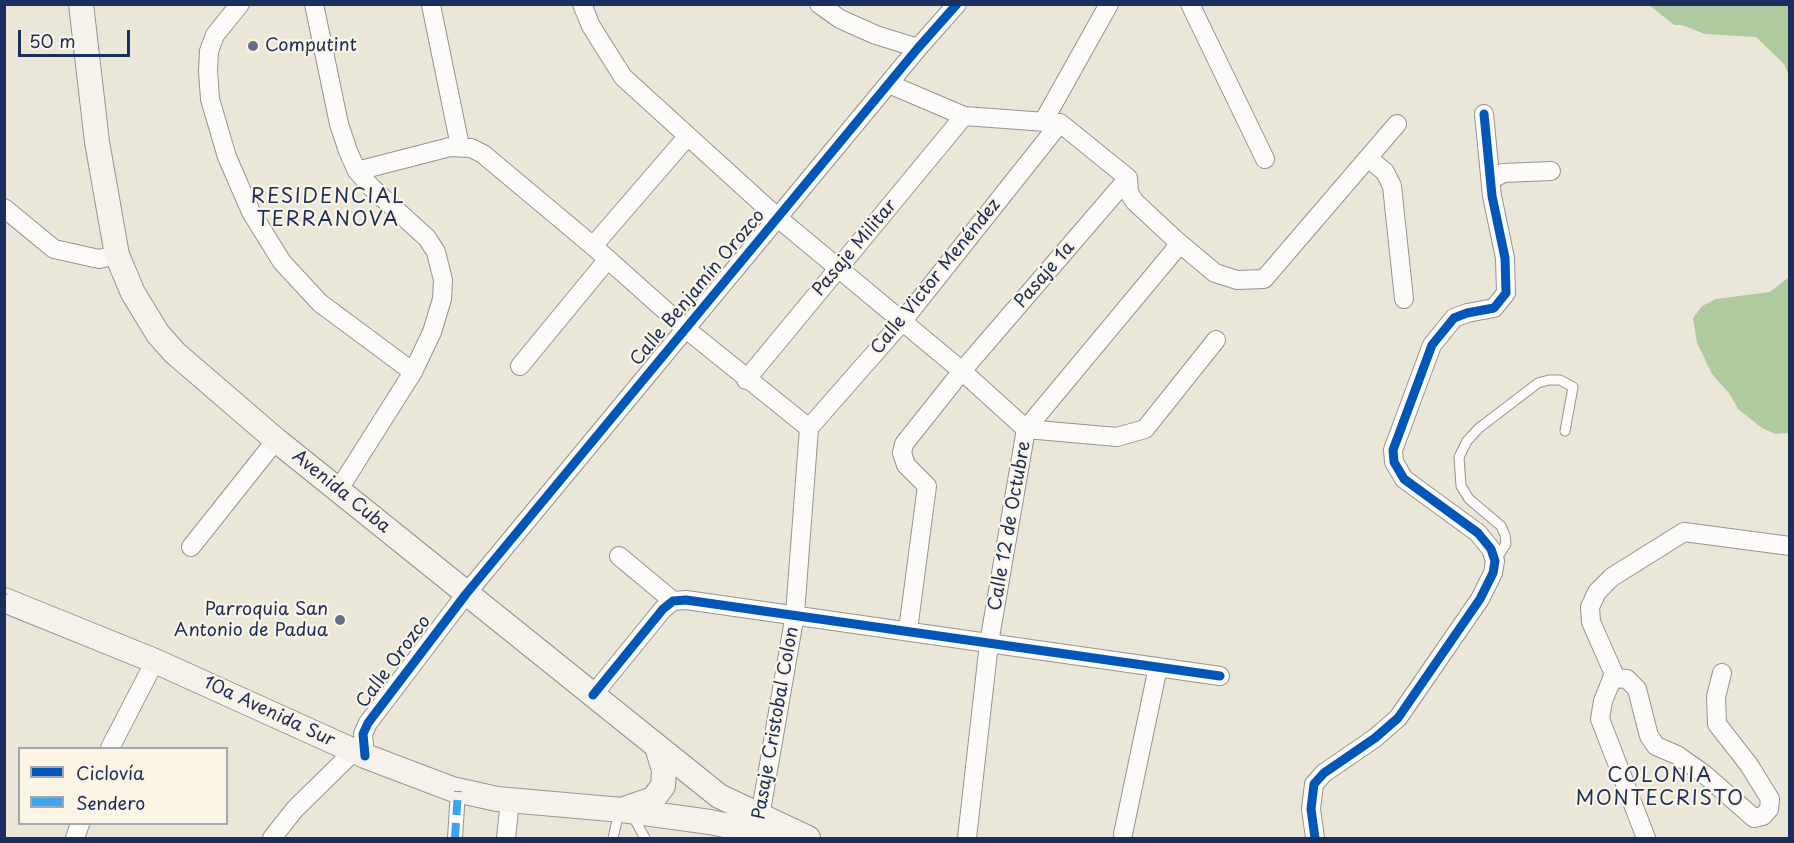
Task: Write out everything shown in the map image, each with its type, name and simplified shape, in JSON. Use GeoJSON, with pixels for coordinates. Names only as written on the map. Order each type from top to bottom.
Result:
{"type":"FeatureCollection","features":[{"type":"Feature","properties":{"kind":"main road","name":"Avenida Cuba"},"geometry":{"type":"LineString","coordinates":[[81,4],[97,142],[117,255],[132,293],[158,334],[208,383],[276,440],[758,828],[808,838]]}},
{"type":"Feature","properties":{"kind":"main road","name":"10a Avenida Sur"},"geometry":{"type":"LineString","coordinates":[[7,595],[359,753],[458,791],[510,801],[624,810],[722,828],[758,828],[789,838]]}},
{"type":"Feature","properties":{"kind":"main road"},"geometry":{"type":"LineString","coordinates":[[624,810],[653,799],[663,786],[664,770],[657,747]]}},
{"type":"Feature","properties":{"kind":"street"},"geometry":{"type":"LineString","coordinates":[[240,4],[215,35],[209,51],[208,71],[210,99],[226,157],[251,212],[282,262],[320,303],[413,372]]}},
{"type":"Feature","properties":{"kind":"street"},"geometry":{"type":"LineString","coordinates":[[314,4],[339,124],[357,171],[427,238],[441,265],[442,299],[432,332],[413,372],[339,489]]}},
{"type":"Feature","properties":{"kind":"street"},"geometry":{"type":"LineString","coordinates":[[431,4],[460,146]]}},
{"type":"Feature","properties":{"kind":"street","name":"Calle 12 de Octubre"},"geometry":{"type":"LineString","coordinates":[[582,4],[591,26],[623,77],[778,218],[962,371],[1026,429],[990,644],[967,838]]}},
{"type":"Feature","properties":{"kind":"street"},"geometry":{"type":"LineString","coordinates":[[819,4],[840,19],[867,31],[918,48]]}},
{"type":"Feature","properties":{"kind":"street","name":"Calle Benjamín Orozco"},"geometry":{"type":"LineString","coordinates":[[466,594],[918,48],[957,4]]}},
{"type":"Feature","properties":{"kind":"street","name":"Calle Victor Menéndez"},"geometry":{"type":"LineString","coordinates":[[809,429],[902,322],[1052,123],[1108,4]]}},
{"type":"Feature","properties":{"kind":"street"},"geometry":{"type":"LineString","coordinates":[[1190,4],[1265,159]]}},
{"type":"Feature","properties":{"kind":"street"},"geometry":{"type":"LineString","coordinates":[[889,84],[964,116],[1052,123],[1128,178],[1129,193],[1135,202],[1178,242],[1215,273],[1237,280],[1264,279],[1398,123]]}},
{"type":"Feature","properties":{"kind":"street"},"geometry":{"type":"LineString","coordinates":[[1315,838],[1311,809],[1314,784],[1324,773],[1375,738],[1412,701],[1480,599],[1493,573],[1495,561],[1491,549],[1478,533],[1404,479],[1394,462],[1393,450],[1432,345],[1454,318],[1494,308],[1506,293],[1505,258],[1492,196],[1484,114]]}},
{"type":"Feature","properties":{"kind":"street","name":"Pasaje Militar"},"geometry":{"type":"LineString","coordinates":[[746,380],[964,116]]}},
{"type":"Feature","properties":{"kind":"street"},"geometry":{"type":"LineString","coordinates":[[593,246],[687,137]]}},
{"type":"Feature","properties":{"kind":"street"},"geometry":{"type":"LineString","coordinates":[[357,171],[460,146],[483,154],[593,246],[746,380],[809,429]]}},
{"type":"Feature","properties":{"kind":"street"},"geometry":{"type":"LineString","coordinates":[[1368,158],[1385,172],[1392,186],[1404,299]]}},
{"type":"Feature","properties":{"kind":"street"},"geometry":{"type":"LineString","coordinates":[[1491,180],[1503,173],[1551,171]]}},
{"type":"Feature","properties":{"kind":"street","name":"Pasaje 1a"},"geometry":{"type":"LineString","coordinates":[[908,630],[927,486],[906,465],[902,453],[904,444],[962,371],[1128,178]]}},
{"type":"Feature","properties":{"kind":"street"},"geometry":{"type":"LineString","coordinates":[[4,208],[54,249],[74,256],[99,259],[117,255]]}},
{"type":"Feature","properties":{"kind":"street"},"geometry":{"type":"LineString","coordinates":[[1026,429],[1174,251],[1178,242]]}},
{"type":"Feature","properties":{"kind":"street"},"geometry":{"type":"LineString","coordinates":[[520,366],[608,259]]}},
{"type":"Feature","properties":{"kind":"street"},"geometry":{"type":"LineString","coordinates":[[1026,429],[1117,437],[1145,429],[1157,417],[1216,340]]}},
{"type":"Feature","properties":{"kind":"street","name":"Pasaje Cristobal Colon"},"geometry":{"type":"LineString","coordinates":[[758,828],[795,614],[809,429]]}},
{"type":"Feature","properties":{"kind":"street"},"geometry":{"type":"LineString","coordinates":[[191,547],[276,440]]}},
{"type":"Feature","properties":{"kind":"street"},"geometry":{"type":"LineString","coordinates":[[1646,838],[1600,718],[1614,674],[1591,622],[1590,607],[1597,592],[1612,577],[1684,532],[1790,546]]}},
{"type":"Feature","properties":{"kind":"street"},"geometry":{"type":"LineString","coordinates":[[620,556],[673,601]]}},
{"type":"Feature","properties":{"kind":"street","name":"Calle Orozco"},"geometry":{"type":"LineString","coordinates":[[359,753],[368,723],[466,594]]}},
{"type":"Feature","properties":{"kind":"street"},"geometry":{"type":"LineString","coordinates":[[593,695],[663,609],[673,601],[686,600],[1220,676]]}},
{"type":"Feature","properties":{"kind":"street"},"geometry":{"type":"LineString","coordinates":[[111,747],[155,661]]}},
{"type":"Feature","properties":{"kind":"street"},"geometry":{"type":"LineString","coordinates":[[1123,834],[1158,667]]}},
{"type":"Feature","properties":{"kind":"street"},"geometry":{"type":"LineString","coordinates":[[1612,678],[1627,679],[1637,689],[1649,736],[1656,746],[1677,755],[1704,774],[1754,818],[1763,816],[1769,809],[1770,799],[1749,765],[1718,724],[1716,697],[1722,673]]}},
{"type":"Feature","properties":{"kind":"street"},"geometry":{"type":"LineString","coordinates":[[272,838],[295,810],[359,753]]}},
{"type":"Feature","properties":{"kind":"street"},"geometry":{"type":"LineString","coordinates":[[455,838],[458,791]]}},
{"type":"Feature","properties":{"kind":"street"},"geometry":{"type":"LineString","coordinates":[[506,838],[510,801]]}},
{"type":"Feature","properties":{"kind":"lane"},"geometry":{"type":"LineString","coordinates":[[1495,561],[1506,544],[1501,526],[1469,499],[1461,486],[1459,457],[1467,441],[1479,428],[1538,383],[1550,380],[1560,380],[1573,387],[1565,431]]}},
{"type":"Feature","properties":{"kind":"lane"},"geometry":{"type":"LineString","coordinates":[[613,838],[624,810]]}},
{"type":"Feature","properties":{"kind":"lane"},"geometry":{"type":"LineString","coordinates":[[624,810],[645,838]]}},
{"type":"Feature","properties":{"kind":"green space"},"geometry":{"type":"Polygon","coordinates":[[[1649,5],[1789,5],[1789,76],[1784,64],[1756,37],[1705,34],[1682,25],[1674,25],[1649,5]]]}},
{"type":"Feature","properties":{"kind":"green space"},"geometry":{"type":"Polygon","coordinates":[[[1789,277],[1789,433],[1775,434],[1762,428],[1738,409],[1729,393],[1712,374],[1697,343],[1693,318],[1702,306],[1716,299],[1770,292],[1789,277]]]}},
{"type":"Feature","properties":{"kind":"marked path"},"geometry":{"type":"LineString","coordinates":[[455,838],[458,791]]}},
{"type":"Feature","properties":{"kind":"cycle path"},"geometry":{"type":"LineString","coordinates":[[365,756],[363,734],[368,723],[466,594],[918,48],[957,4]]}},
{"type":"Feature","properties":{"kind":"cycle path"},"geometry":{"type":"LineString","coordinates":[[1315,838],[1311,809],[1314,784],[1324,773],[1375,738],[1398,718],[1480,599],[1493,573],[1495,561],[1491,549],[1478,533],[1404,479],[1394,462],[1393,450],[1432,345],[1454,318],[1494,308],[1506,293],[1505,258],[1492,196],[1484,114]]}},
{"type":"Feature","properties":{"kind":"cycle path"},"geometry":{"type":"LineString","coordinates":[[593,695],[663,609],[673,601],[686,600],[1220,676]]}},
{"type":"Feature","properties":{"kind":"place","name":"Computint"},"geometry":{"type":"Point","coordinates":[253,46]}},
{"type":"Feature","properties":{"kind":"place","name":"Parroquia San Antonio de Padua"},"geometry":{"type":"Point","coordinates":[340,620]}},
{"type":"Feature","properties":{"kind":"district","name":"RESIDENCIAL TERRANOVA"},"geometry":{"type":"Point","coordinates":[328,208]}},
{"type":"Feature","properties":{"kind":"district","name":"COLONIA MONTECRISTO"},"geometry":{"type":"Point","coordinates":[1660,788]}}]}
